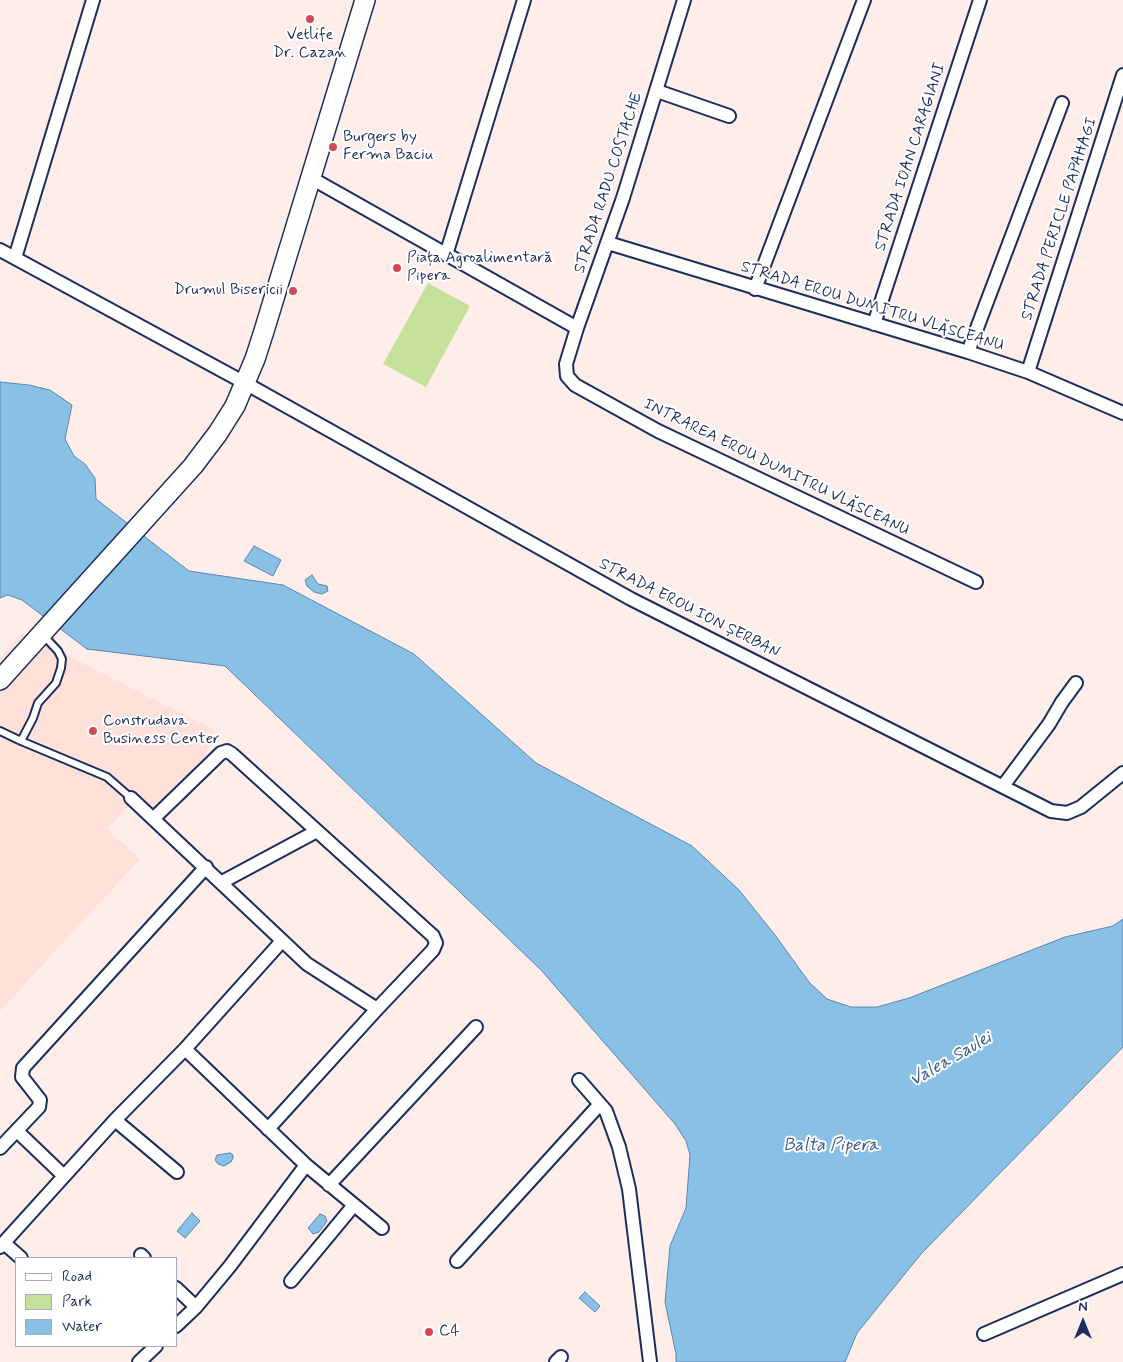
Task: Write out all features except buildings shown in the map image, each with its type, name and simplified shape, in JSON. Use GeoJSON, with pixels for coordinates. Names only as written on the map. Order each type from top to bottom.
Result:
{"type":"FeatureCollection","features":[{"type":"Feature","properties":{"kind":"main road"},"geometry":{"type":"LineString","coordinates":[[0,680],[193,466],[218,433],[235,406],[258,350],[365,0]]}},
{"type":"Feature","properties":{"kind":"street"},"geometry":{"type":"LineString","coordinates":[[15,258],[93,0]]}},
{"type":"Feature","properties":{"kind":"street"},"geometry":{"type":"LineString","coordinates":[[446,255],[524,0]]}},
{"type":"Feature","properties":{"kind":"street","name":"STRADA RADU COSTACHE"},"geometry":{"type":"LineString","coordinates":[[567,376],[566,364],[576,328],[608,243],[684,0]]}},
{"type":"Feature","properties":{"kind":"street"},"geometry":{"type":"LineString","coordinates":[[755,289],[864,0]]}},
{"type":"Feature","properties":{"kind":"street","name":"STRADA IOAN CARAGIANI"},"geometry":{"type":"LineString","coordinates":[[874,324],[980,0]]}},
{"type":"Feature","properties":{"kind":"street","name":"STRADA PERICLE PAPAHAGI"},"geometry":{"type":"LineString","coordinates":[[1028,372],[1123,75]]}},
{"type":"Feature","properties":{"kind":"street"},"geometry":{"type":"LineString","coordinates":[[657,90],[729,116]]}},
{"type":"Feature","properties":{"kind":"street"},"geometry":{"type":"LineString","coordinates":[[968,352],[1062,103]]}},
{"type":"Feature","properties":{"kind":"street"},"geometry":{"type":"LineString","coordinates":[[311,178],[576,328]]}},
{"type":"Feature","properties":{"kind":"street","name":"STRADA EROU DUMITRU VLĂSCEANU"},"geometry":{"type":"LineString","coordinates":[[608,243],[968,352],[1028,372],[1123,413]]}},
{"type":"Feature","properties":{"kind":"street"},"geometry":{"type":"LineString","coordinates":[[0,250],[245,383]]}},
{"type":"Feature","properties":{"kind":"street","name":"INTRAREA EROU DUMITRU VLĂSCEANU"},"geometry":{"type":"LineString","coordinates":[[567,376],[575,385],[658,431],[976,582]]}},
{"type":"Feature","properties":{"kind":"street","name":"STRADA EROU ION ȘERBAN"},"geometry":{"type":"LineString","coordinates":[[245,383],[631,599],[1051,811],[1067,812],[1081,806],[1123,773]]}},
{"type":"Feature","properties":{"kind":"street"},"geometry":{"type":"LineString","coordinates":[[1003,786],[1076,684]]}},
{"type":"Feature","properties":{"kind":"street"},"geometry":{"type":"LineString","coordinates":[[154,818],[221,753],[227,752],[232,754],[433,936],[436,943],[433,950],[268,1129]]}},
{"type":"Feature","properties":{"kind":"street"},"geometry":{"type":"LineString","coordinates":[[131,798],[307,964],[377,1009]]}},
{"type":"Feature","properties":{"kind":"street"},"geometry":{"type":"LineString","coordinates":[[222,882],[317,830]]}},
{"type":"Feature","properties":{"kind":"street"},"geometry":{"type":"LineString","coordinates":[[0,1148],[39,1107],[40,1100],[22,1077],[23,1068],[206,867]]}},
{"type":"Feature","properties":{"kind":"street"},"geometry":{"type":"LineString","coordinates":[[19,1257],[2,1245],[115,1120],[184,1049],[282,941]]}},
{"type":"Feature","properties":{"kind":"street"},"geometry":{"type":"LineString","coordinates":[[329,1185],[476,1027]]}},
{"type":"Feature","properties":{"kind":"street"},"geometry":{"type":"LineString","coordinates":[[184,1049],[306,1165],[382,1228]]}},
{"type":"Feature","properties":{"kind":"street"},"geometry":{"type":"LineString","coordinates":[[579,1080],[606,1111],[620,1147],[629,1189],[650,1362]]}},
{"type":"Feature","properties":{"kind":"street"},"geometry":{"type":"LineString","coordinates":[[457,1261],[600,1104]]}},
{"type":"Feature","properties":{"kind":"street"},"geometry":{"type":"LineString","coordinates":[[115,1120],[177,1172]]}},
{"type":"Feature","properties":{"kind":"street"},"geometry":{"type":"LineString","coordinates":[[17,1131],[64,1176]]}},
{"type":"Feature","properties":{"kind":"street"},"geometry":{"type":"LineString","coordinates":[[178,1324],[196,1307],[230,1266],[306,1165]]}},
{"type":"Feature","properties":{"kind":"street"},"geometry":{"type":"LineString","coordinates":[[291,1281],[354,1205]]}},
{"type":"Feature","properties":{"kind":"street"},"geometry":{"type":"LineString","coordinates":[[984,1334],[1123,1274]]}},
{"type":"Feature","properties":{"kind":"street"},"geometry":{"type":"LineString","coordinates":[[178,1290],[196,1307]]}},
{"type":"Feature","properties":{"kind":"street"},"geometry":{"type":"LineString","coordinates":[[139,1362],[155,1347]]}},
{"type":"Feature","properties":{"kind":"lane"},"geometry":{"type":"LineString","coordinates":[[21,741],[33,718],[38,703],[56,683],[61,668],[62,660],[45,629]]}},
{"type":"Feature","properties":{"kind":"lane"},"geometry":{"type":"LineString","coordinates":[[0,731],[107,778],[131,798]]}},
{"type":"Feature","properties":{"kind":"shaded area"},"geometry":{"type":"Polygon","coordinates":[[[21,632],[215,730],[188,800],[154,812],[137,797],[107,829],[140,859],[0,1011],[0,660],[21,632]]]}},
{"type":"Feature","properties":{"kind":"green space"},"geometry":{"type":"Polygon","coordinates":[[[428,283],[470,306],[426,387],[383,364],[428,283]]]}},
{"type":"Feature","properties":{"kind":"water","name":"Balta Pipera"},"geometry":{"type":"Polygon","coordinates":[[[0,382],[29,385],[50,390],[72,405],[65,439],[74,456],[85,464],[95,478],[96,499],[189,571],[283,585],[414,654],[536,763],[692,846],[739,890],[809,982],[827,999],[851,1007],[877,1007],[909,998],[1065,937],[1113,926],[1123,919],[1123,1047],[921,1254],[857,1333],[845,1362],[676,1362],[665,1302],[670,1246],[686,1208],[690,1155],[686,1141],[675,1124],[541,970],[225,666],[87,649],[22,600],[8,595],[0,598],[0,382]]]}},
{"type":"Feature","properties":{"kind":"water"},"geometry":{"type":"Polygon","coordinates":[[[254,546],[281,560],[273,576],[244,561],[254,546]]]}},
{"type":"Feature","properties":{"kind":"water"},"geometry":{"type":"Polygon","coordinates":[[[312,575],[318,584],[327,586],[328,591],[322,594],[314,592],[307,586],[305,580],[312,575]]]}},
{"type":"Feature","properties":{"kind":"water"},"geometry":{"type":"Polygon","coordinates":[[[230,1153],[233,1155],[233,1158],[231,1162],[224,1166],[218,1164],[215,1160],[217,1155],[230,1153]]]}},
{"type":"Feature","properties":{"kind":"water"},"geometry":{"type":"Polygon","coordinates":[[[192,1213],[200,1221],[185,1238],[177,1231],[192,1213]]]}},
{"type":"Feature","properties":{"kind":"water"},"geometry":{"type":"Polygon","coordinates":[[[320,1214],[325,1216],[327,1221],[319,1232],[313,1234],[308,1228],[320,1214]]]}},
{"type":"Feature","properties":{"kind":"water"},"geometry":{"type":"Polygon","coordinates":[[[585,1292],[600,1306],[595,1312],[579,1298],[585,1292]]]}},
{"type":"Feature","properties":{"kind":"place","name":"Vetlife Dr. Cazan"},"geometry":{"type":"Point","coordinates":[310,19]}},
{"type":"Feature","properties":{"kind":"place","name":"Burgers by Ferma Baciu"},"geometry":{"type":"Point","coordinates":[333,147]}},
{"type":"Feature","properties":{"kind":"place","name":"Piața Agroalimentară Pipera"},"geometry":{"type":"Point","coordinates":[397,268]}},
{"type":"Feature","properties":{"kind":"place","name":"Drumul Bisericii"},"geometry":{"type":"Point","coordinates":[293,291]}},
{"type":"Feature","properties":{"kind":"place","name":"Construdava Business Center"},"geometry":{"type":"Point","coordinates":[93,731]}},
{"type":"Feature","properties":{"kind":"place","name":"C4"},"geometry":{"type":"Point","coordinates":[429,1332]}},
{"type":"Feature","properties":{"kind":"water label","name":"Valea Saulei"},"geometry":{"type":"Point","coordinates":[951,1060]}}]}
